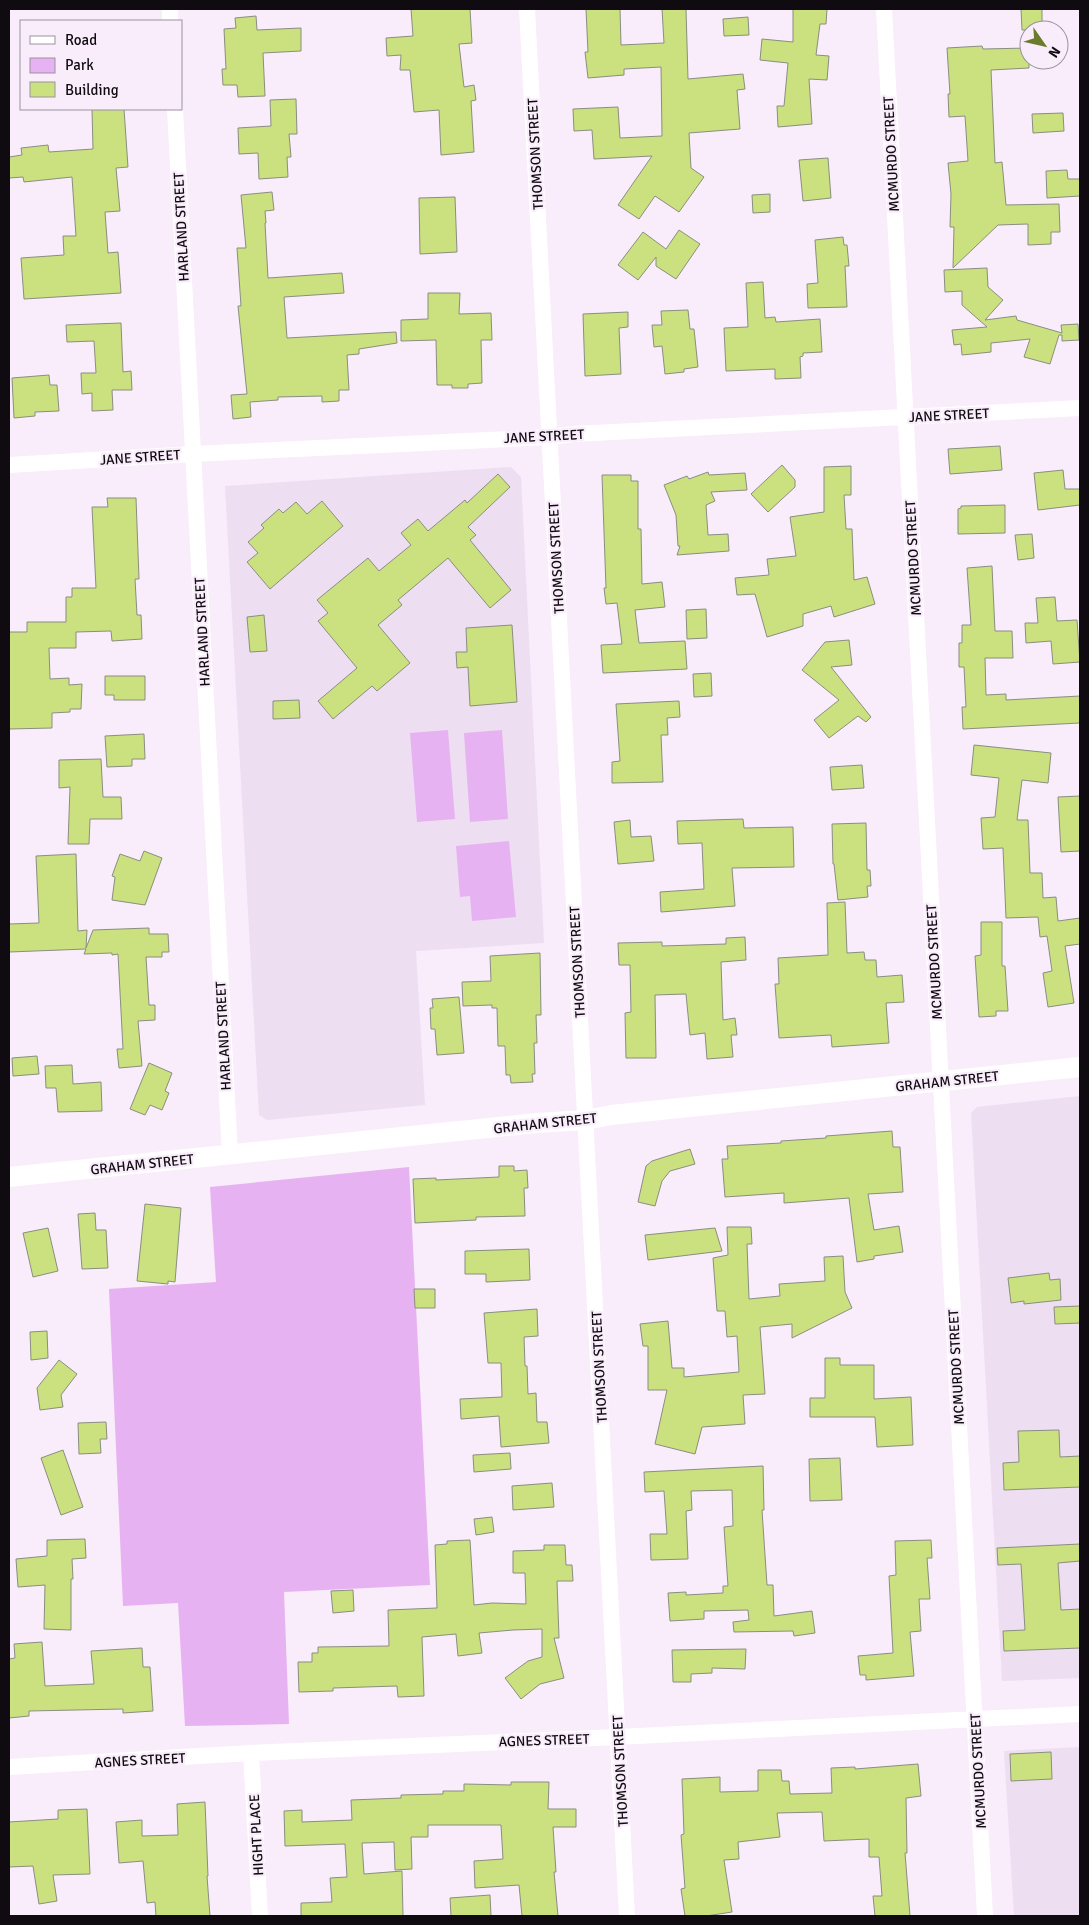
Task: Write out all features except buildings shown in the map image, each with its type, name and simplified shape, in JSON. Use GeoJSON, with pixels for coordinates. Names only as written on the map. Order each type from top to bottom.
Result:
{"type":"FeatureCollection","features":[{"type":"Feature","properties":{"kind":"street","name":"THOMSON STREET"},"geometry":{"type":"LineString","coordinates":[[527,9],[627,1916]]}},
{"type":"Feature","properties":{"kind":"street","name":"MCMURDO STREET"},"geometry":{"type":"LineString","coordinates":[[884,9],[985,1916]]}},
{"type":"Feature","properties":{"kind":"street","name":"HARLAND STREET"},"geometry":{"type":"LineString","coordinates":[[175,110],[230,1155]]}},
{"type":"Feature","properties":{"kind":"street","name":"JANE STREET"},"geometry":{"type":"LineString","coordinates":[[9,465],[1080,408]]}},
{"type":"Feature","properties":{"kind":"street","name":"GRAHAM STREET"},"geometry":{"type":"LineString","coordinates":[[9,1177],[537,1123],[586,1120],[611,1115],[1080,1067]]}},
{"type":"Feature","properties":{"kind":"street","name":"AGNES STREET"},"geometry":{"type":"LineString","coordinates":[[9,1767],[251,1753],[1080,1714]]}},
{"type":"Feature","properties":{"kind":"street","name":"HIGHT PLACE"},"geometry":{"type":"LineString","coordinates":[[251,1753],[260,1916]]}},
{"type":"Feature","properties":{"kind":"shaded area"},"geometry":{"type":"Polygon","coordinates":[[[511,467],[521,477],[544,943],[416,951],[425,1105],[267,1120],[259,1115],[225,486],[511,467]]]}},
{"type":"Feature","properties":{"kind":"shaded area"},"geometry":{"type":"Polygon","coordinates":[[[1080,1096],[1080,1678],[1002,1681],[971,1113],[977,1107],[1080,1096]]]}},
{"type":"Feature","properties":{"kind":"shaded area"},"geometry":{"type":"Polygon","coordinates":[[[1080,1747],[1080,1916],[1014,1916],[1004,1751],[1080,1747]]]}},
{"type":"Feature","properties":{"kind":"green space"},"geometry":{"type":"Polygon","coordinates":[[[448,730],[455,819],[417,822],[410,733],[448,730]]]}},
{"type":"Feature","properties":{"kind":"green space"},"geometry":{"type":"Polygon","coordinates":[[[502,730],[508,819],[470,822],[464,733],[502,730]]]}},
{"type":"Feature","properties":{"kind":"green space"},"geometry":{"type":"Polygon","coordinates":[[[509,841],[516,917],[472,921],[470,896],[460,897],[456,846],[509,841]]]}},
{"type":"Feature","properties":{"kind":"green space"},"geometry":{"type":"Polygon","coordinates":[[[409,1167],[430,1585],[284,1592],[289,1724],[185,1726],[178,1603],[123,1606],[109,1289],[216,1282],[210,1187],[409,1167]]]}}]}
